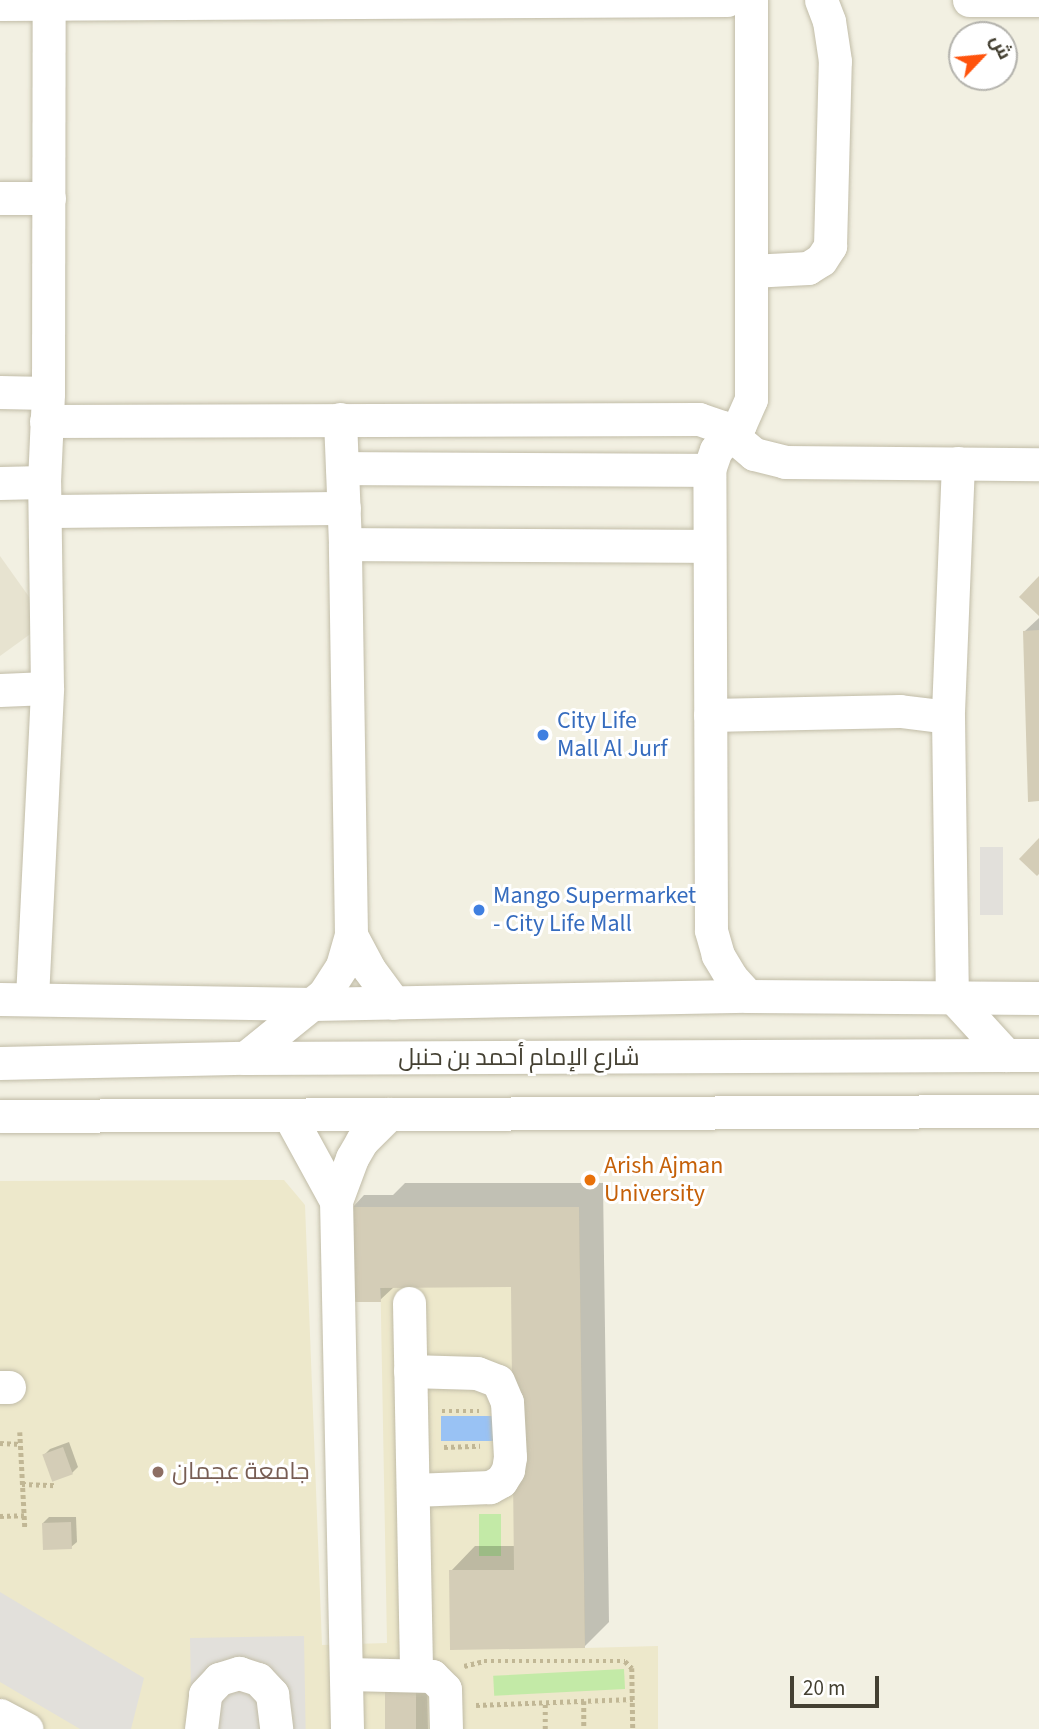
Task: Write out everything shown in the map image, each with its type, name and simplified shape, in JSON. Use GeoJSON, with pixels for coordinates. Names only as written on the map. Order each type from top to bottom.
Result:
{"type":"FeatureCollection","features":[{"type":"Feature","properties":{"kind":"street"},"geometry":{"type":"LineString","coordinates":[[0,4],[727,0]]}},
{"type":"Feature","properties":{"kind":"street"},"geometry":{"type":"LineString","coordinates":[[748,996],[731,977],[718,955],[711,930],[709,470],[716,450],[747,412],[751,399],[751,0]]}},
{"type":"Feature","properties":{"kind":"street"},"geometry":{"type":"LineString","coordinates":[[751,271],[808,268],[821,260],[830,246],[835,61],[828,21],[821,0]]}},
{"type":"Feature","properties":{"kind":"street"},"geometry":{"type":"LineString","coordinates":[[969,0],[1039,0]]}},
{"type":"Feature","properties":{"kind":"street"},"geometry":{"type":"LineString","coordinates":[[48,3],[47,407],[44,497],[47,688],[16,998],[313,1004],[748,996],[1039,998]]}},
{"type":"Feature","properties":{"kind":"street"},"geometry":{"type":"LineString","coordinates":[[0,198],[48,198]]}},
{"type":"Feature","properties":{"kind":"street"},"geometry":{"type":"LineString","coordinates":[[0,392],[47,407],[340,419],[699,419],[711,422],[730,434],[754,454],[785,462],[1039,464]]}},
{"type":"Feature","properties":{"kind":"street"},"geometry":{"type":"LineString","coordinates":[[245,1058],[313,1004],[342,966],[351,935],[345,544],[340,419]]}},
{"type":"Feature","properties":{"kind":"street"},"geometry":{"type":"LineString","coordinates":[[958,463],[948,717],[952,996],[1006,1055]]}},
{"type":"Feature","properties":{"kind":"street"},"geometry":{"type":"LineString","coordinates":[[342,468],[709,470]]}},
{"type":"Feature","properties":{"kind":"street"},"geometry":{"type":"LineString","coordinates":[[0,483],[44,497],[344,508]]}},
{"type":"Feature","properties":{"kind":"street"},"geometry":{"type":"LineString","coordinates":[[345,544],[709,546]]}},
{"type":"Feature","properties":{"kind":"street"},"geometry":{"type":"LineString","coordinates":[[0,690],[47,688]]}},
{"type":"Feature","properties":{"kind":"street"},"geometry":{"type":"LineString","coordinates":[[710,715],[900,711],[948,717]]}},
{"type":"Feature","properties":{"kind":"street"},"geometry":{"type":"LineString","coordinates":[[351,935],[369,969],[394,1003]]}},
{"type":"Feature","properties":{"kind":"street","name":"شارع الإمام أحمد بن حنبل"},"geometry":{"type":"LineString","coordinates":[[3,1058],[1039,1055]]}},
{"type":"Feature","properties":{"kind":"street"},"geometry":{"type":"LineString","coordinates":[[0,1116],[1039,1111]]}},
{"type":"Feature","properties":{"kind":"street"},"geometry":{"type":"LineString","coordinates":[[347,1729],[336,1200],[352,1158],[362,1141],[389,1114]]}},
{"type":"Feature","properties":{"kind":"street"},"geometry":{"type":"LineString","coordinates":[[289,1115],[318,1162],[336,1200]]}},
{"type":"Feature","properties":{"kind":"street"},"geometry":{"type":"LineString","coordinates":[[347,1674],[437,1698],[413,1490],[409,1303]]}},
{"type":"Feature","properties":{"kind":"street"},"geometry":{"type":"LineString","coordinates":[[410,1371],[487,1375],[498,1381],[505,1391],[509,1446],[508,1470],[501,1481],[490,1488],[413,1490]]}},
{"type":"Feature","properties":{"kind":"street"},"geometry":{"type":"LineString","coordinates":[[201,1729],[205,1694],[219,1679],[239,1673],[258,1679],[272,1694],[276,1729]]}},
{"type":"Feature","properties":{"kind":"street"},"geometry":{"type":"LineString","coordinates":[[0,1714],[26,1729]]}},
{"type":"Feature","properties":{"kind":"path"},"geometry":{"type":"LineString","coordinates":[[411,1410],[507,1411]]}},
{"type":"Feature","properties":{"kind":"path"},"geometry":{"type":"LineString","coordinates":[[20,1432],[25,1529]]}},
{"type":"Feature","properties":{"kind":"path"},"geometry":{"type":"LineString","coordinates":[[0,1443],[21,1444]]}},
{"type":"Feature","properties":{"kind":"path"},"geometry":{"type":"LineString","coordinates":[[412,1448],[509,1446]]}},
{"type":"Feature","properties":{"kind":"path"},"geometry":{"type":"LineString","coordinates":[[22,1484],[56,1485]]}},
{"type":"Feature","properties":{"kind":"path"},"geometry":{"type":"LineString","coordinates":[[0,1516],[24,1515]]}},
{"type":"Feature","properties":{"kind":"path"},"geometry":{"type":"LineString","coordinates":[[437,1698],[469,1664],[484,1661],[625,1661],[632,1668],[633,1729]]}},
{"type":"Feature","properties":{"kind":"path"},"geometry":{"type":"LineString","coordinates":[[437,1698],[545,1703],[633,1699]]}},
{"type":"Feature","properties":{"kind":"path"},"geometry":{"type":"LineString","coordinates":[[584,1701],[584,1729]]}},
{"type":"Feature","properties":{"kind":"path"},"geometry":{"type":"LineString","coordinates":[[545,1703],[545,1729]]}},
{"type":"Feature","properties":{"kind":"shaded area"},"geometry":{"type":"Polygon","coordinates":[[[0,556],[47,622],[0,656],[0,556]]]}},
{"type":"Feature","properties":{"kind":"shaded area"},"geometry":{"type":"Polygon","coordinates":[[[980,847],[1003,847],[1003,915],[980,915],[980,847]]]}},
{"type":"Feature","properties":{"kind":"shaded area","name":"جامعة عجمان"},"geometry":{"type":"Polygon","coordinates":[[[284,1180],[305,1205],[322,1645],[387,1643],[379,1207],[579,1207],[585,1648],[658,1646],[658,1729],[0,1729],[0,1181],[284,1180]]]}},
{"type":"Feature","properties":{"kind":"shaded area"},"geometry":{"type":"Polygon","coordinates":[[[0,1592],[144,1678],[131,1729],[80,1729],[0,1682],[0,1592]]]}},
{"type":"Feature","properties":{"kind":"shaded area"},"geometry":{"type":"Polygon","coordinates":[[[304,1636],[306,1729],[192,1729],[190,1638],[304,1636]]]}},
{"type":"Feature","properties":{"kind":"green space"},"geometry":{"type":"Polygon","coordinates":[[[479,1514],[501,1514],[501,1556],[479,1556],[479,1514]]]}},
{"type":"Feature","properties":{"kind":"green space"},"geometry":{"type":"Polygon","coordinates":[[[624,1669],[625,1689],[494,1696],[493,1676],[624,1669]]]}},
{"type":"Feature","properties":{"kind":"water"},"geometry":{"type":"Polygon","coordinates":[[[441,1416],[495,1416],[495,1441],[441,1441],[441,1416]]]}},
{"type":"Feature","properties":{"kind":"building"},"geometry":{"type":"Polygon","coordinates":[[[1039,576],[1039,616],[1019,597],[1039,576]]]}},
{"type":"Feature","properties":{"kind":"building"},"geometry":{"type":"Polygon","coordinates":[[[1039,630],[1039,801],[1028,802],[1023,631],[1039,630]]]}},
{"type":"Feature","properties":{"kind":"building"},"geometry":{"type":"Polygon","coordinates":[[[1039,838],[1039,874],[1037,876],[1019,859],[1039,838]]]}},
{"type":"Feature","properties":{"kind":"building"},"geometry":{"type":"Polygon","coordinates":[[[350,1207],[579,1207],[585,1648],[450,1650],[449,1570],[514,1570],[511,1287],[380,1288],[381,1302],[352,1302],[350,1207]]]}},
{"type":"Feature","properties":{"kind":"building"},"geometry":{"type":"Polygon","coordinates":[[[63,1447],[73,1474],[52,1482],[42,1455],[63,1447]]]}},
{"type":"Feature","properties":{"kind":"building"},"geometry":{"type":"Polygon","coordinates":[[[71,1522],[72,1549],[43,1550],[42,1523],[71,1522]]]}},
{"type":"Feature","properties":{"kind":"building"},"geometry":{"type":"Polygon","coordinates":[[[385,1690],[416,1690],[416,1729],[385,1729],[385,1690]]]}},
{"type":"Feature","properties":{"kind":"place","name":"City Life Mall Al Jurf"},"geometry":{"type":"Point","coordinates":[543,735]}},
{"type":"Feature","properties":{"kind":"place","name":"Mango Supermarket - City Life Mall"},"geometry":{"type":"Point","coordinates":[479,910]}},
{"type":"Feature","properties":{"kind":"place","name":"Arish Ajman University"},"geometry":{"type":"Point","coordinates":[590,1180]}},
{"type":"Feature","properties":{"kind":"place","name":"جامعة عجمان"},"geometry":{"type":"Point","coordinates":[158,1472]}}]}
